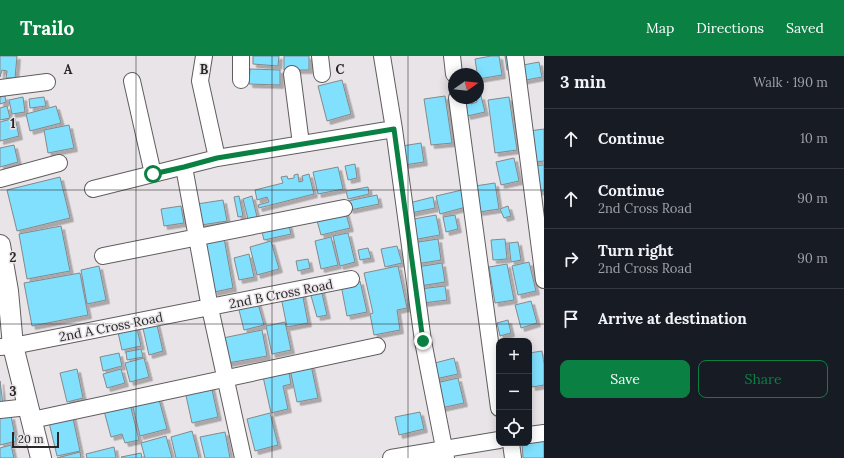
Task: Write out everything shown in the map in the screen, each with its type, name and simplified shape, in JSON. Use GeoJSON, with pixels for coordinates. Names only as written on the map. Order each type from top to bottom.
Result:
{"type":"FeatureCollection","features":[{"type":"Feature","properties":{"kind":"main road"},"geometry":{"type":"LineString","coordinates":[[0,245],[4,291],[6,346],[30,413],[41,458]]}},
{"type":"Feature","properties":{"kind":"street"},"geometry":{"type":"LineString","coordinates":[[204,56],[200,81],[217,158]]}},
{"type":"Feature","properties":{"kind":"street"},"geometry":{"type":"LineString","coordinates":[[241,56],[241,80]]}},
{"type":"Feature","properties":{"kind":"street"},"geometry":{"type":"LineString","coordinates":[[320,56],[322,74]]}},
{"type":"Feature","properties":{"kind":"street"},"geometry":{"type":"LineString","coordinates":[[382,56],[394,129],[423,341],[445,453]]}},
{"type":"Feature","properties":{"kind":"street"},"geometry":{"type":"LineString","coordinates":[[452,56],[453,68]]}},
{"type":"Feature","properties":{"kind":"street"},"geometry":{"type":"LineString","coordinates":[[515,56],[544,280]]}},
{"type":"Feature","properties":{"kind":"street"},"geometry":{"type":"LineString","coordinates":[[292,74],[301,144]]}},
{"type":"Feature","properties":{"kind":"street"},"geometry":{"type":"LineString","coordinates":[[0,88],[47,82]]}},
{"type":"Feature","properties":{"kind":"street"},"geometry":{"type":"LineString","coordinates":[[132,82],[153,174]]}},
{"type":"Feature","properties":{"kind":"street"},"geometry":{"type":"LineString","coordinates":[[459,104],[496,385]]}},
{"type":"Feature","properties":{"kind":"street"},"geometry":{"type":"LineString","coordinates":[[94,189],[217,158],[394,129]]}},
{"type":"Feature","properties":{"kind":"street"},"geometry":{"type":"LineString","coordinates":[[0,179],[59,163]]}},
{"type":"Feature","properties":{"kind":"street"},"geometry":{"type":"LineString","coordinates":[[184,167],[210,308],[243,458]]}},
{"type":"Feature","properties":{"kind":"street"},"geometry":{"type":"LineString","coordinates":[[103,256],[344,208]]}},
{"type":"Feature","properties":{"kind":"street","name":"2nd B Cross Road"},"geometry":{"type":"LineString","coordinates":[[210,308],[351,279]]}},
{"type":"Feature","properties":{"kind":"street","name":"2nd A Cross Road"},"geometry":{"type":"LineString","coordinates":[[6,346],[210,308]]}},
{"type":"Feature","properties":{"kind":"street"},"geometry":{"type":"LineString","coordinates":[[0,410],[30,413],[377,346]]}},
{"type":"Feature","properties":{"kind":"street"},"geometry":{"type":"LineString","coordinates":[[532,435],[544,433]]}},
{"type":"Feature","properties":{"kind":"street"},"geometry":{"type":"LineString","coordinates":[[391,458],[445,453],[496,441]]}},
{"type":"Feature","properties":{"kind":"street"},"geometry":{"type":"LineString","coordinates":[[511,446],[513,458]]}},
{"type":"Feature","properties":{"kind":"building"},"geometry":{"type":"Polygon","coordinates":[[[0,56],[17,56],[15,78],[6,78],[7,71],[2,70],[0,77],[0,56]]]}},
{"type":"Feature","properties":{"kind":"building"},"geometry":{"type":"Polygon","coordinates":[[[253,56],[279,56],[278,66],[253,64],[253,56]]]}},
{"type":"Feature","properties":{"kind":"building"},"geometry":{"type":"Polygon","coordinates":[[[284,56],[309,56],[309,70],[284,70],[284,56]]]}},
{"type":"Feature","properties":{"kind":"building"},"geometry":{"type":"Polygon","coordinates":[[[499,56],[502,75],[484,78],[484,68],[476,68],[475,59],[499,56]]]}},
{"type":"Feature","properties":{"kind":"building"},"geometry":{"type":"Polygon","coordinates":[[[505,56],[511,56],[513,69],[507,70],[505,56]]]}},
{"type":"Feature","properties":{"kind":"building"},"geometry":{"type":"Polygon","coordinates":[[[539,62],[542,77],[521,81],[518,66],[539,62]]]}},
{"type":"Feature","properties":{"kind":"building"},"geometry":{"type":"Polygon","coordinates":[[[250,69],[280,70],[280,85],[249,84],[250,69]]]}},
{"type":"Feature","properties":{"kind":"building"},"geometry":{"type":"Polygon","coordinates":[[[342,80],[351,114],[327,121],[318,86],[342,80]]]}},
{"type":"Feature","properties":{"kind":"building"},"geometry":{"type":"Polygon","coordinates":[[[5,96],[6,102],[0,104],[0,97],[5,96]]]}},
{"type":"Feature","properties":{"kind":"building"},"geometry":{"type":"Polygon","coordinates":[[[445,96],[452,143],[431,145],[424,99],[445,96]]]}},
{"type":"Feature","properties":{"kind":"building"},"geometry":{"type":"Polygon","coordinates":[[[23,97],[25,112],[12,114],[9,100],[23,97]]]}},
{"type":"Feature","properties":{"kind":"building"},"geometry":{"type":"Polygon","coordinates":[[[44,97],[46,106],[30,108],[29,99],[44,97]]]}},
{"type":"Feature","properties":{"kind":"building"},"geometry":{"type":"Polygon","coordinates":[[[509,97],[517,150],[495,153],[488,100],[509,97]]]}},
{"type":"Feature","properties":{"kind":"building"},"geometry":{"type":"Polygon","coordinates":[[[464,104],[483,104],[485,112],[467,116],[464,104]]]}},
{"type":"Feature","properties":{"kind":"building"},"geometry":{"type":"Polygon","coordinates":[[[7,106],[10,118],[0,120],[0,108],[7,106]]]}},
{"type":"Feature","properties":{"kind":"building"},"geometry":{"type":"Polygon","coordinates":[[[56,106],[61,123],[30,131],[26,114],[56,106]]]}},
{"type":"Feature","properties":{"kind":"building"},"geometry":{"type":"Polygon","coordinates":[[[15,118],[19,136],[0,141],[0,122],[15,118]]]}},
{"type":"Feature","properties":{"kind":"building"},"geometry":{"type":"Polygon","coordinates":[[[69,125],[74,148],[48,153],[44,130],[69,125]]]}},
{"type":"Feature","properties":{"kind":"building"},"geometry":{"type":"Polygon","coordinates":[[[544,129],[544,161],[533,162],[529,131],[544,129]]]}},
{"type":"Feature","properties":{"kind":"building"},"geometry":{"type":"Polygon","coordinates":[[[421,143],[424,162],[404,165],[402,146],[421,143]]]}},
{"type":"Feature","properties":{"kind":"building"},"geometry":{"type":"Polygon","coordinates":[[[14,145],[18,162],[0,167],[0,148],[14,145]]]}},
{"type":"Feature","properties":{"kind":"building"},"geometry":{"type":"Polygon","coordinates":[[[514,158],[519,181],[501,185],[496,162],[514,158]]]}},
{"type":"Feature","properties":{"kind":"building"},"geometry":{"type":"Polygon","coordinates":[[[355,164],[357,178],[348,180],[345,166],[355,164]]]}},
{"type":"Feature","properties":{"kind":"building"},"geometry":{"type":"Polygon","coordinates":[[[544,165],[544,191],[536,192],[533,166],[544,165]]]}},
{"type":"Feature","properties":{"kind":"building"},"geometry":{"type":"Polygon","coordinates":[[[338,167],[343,189],[318,194],[313,172],[338,167]]]}},
{"type":"Feature","properties":{"kind":"building"},"geometry":{"type":"Polygon","coordinates":[[[298,174],[299,182],[303,181],[302,176],[309,174],[314,194],[259,208],[258,205],[269,202],[267,197],[257,200],[255,190],[283,183],[281,177],[287,176],[288,179],[294,178],[294,175],[298,174]]]}},
{"type":"Feature","properties":{"kind":"building"},"geometry":{"type":"Polygon","coordinates":[[[60,177],[70,218],[17,231],[7,190],[60,177]]]}},
{"type":"Feature","properties":{"kind":"building"},"geometry":{"type":"Polygon","coordinates":[[[495,183],[499,209],[479,212],[475,186],[495,183]]]}},
{"type":"Feature","properties":{"kind":"building"},"geometry":{"type":"Polygon","coordinates":[[[368,187],[369,194],[348,199],[346,191],[368,187]]]}},
{"type":"Feature","properties":{"kind":"building"},"geometry":{"type":"Polygon","coordinates":[[[462,190],[466,207],[440,214],[436,196],[462,190]]]}},
{"type":"Feature","properties":{"kind":"building"},"geometry":{"type":"Polygon","coordinates":[[[377,195],[379,204],[350,210],[348,201],[377,195]]]}},
{"type":"Feature","properties":{"kind":"building"},"geometry":{"type":"Polygon","coordinates":[[[239,196],[243,216],[238,217],[234,197],[239,196]]]}},
{"type":"Feature","properties":{"kind":"building"},"geometry":{"type":"Polygon","coordinates":[[[252,196],[257,217],[248,219],[243,199],[252,196]]]}},
{"type":"Feature","properties":{"kind":"building"},"geometry":{"type":"Polygon","coordinates":[[[433,197],[435,208],[411,213],[409,203],[433,197]]]}},
{"type":"Feature","properties":{"kind":"building"},"geometry":{"type":"Polygon","coordinates":[[[223,200],[227,221],[201,225],[197,204],[223,200]]]}},
{"type":"Feature","properties":{"kind":"building"},"geometry":{"type":"Polygon","coordinates":[[[181,206],[184,223],[164,226],[161,209],[181,206]]]}},
{"type":"Feature","properties":{"kind":"building"},"geometry":{"type":"Polygon","coordinates":[[[508,206],[511,216],[504,218],[500,209],[508,206]]]}},
{"type":"Feature","properties":{"kind":"building"},"geometry":{"type":"Polygon","coordinates":[[[345,210],[350,228],[321,235],[316,217],[345,210]]]}},
{"type":"Feature","properties":{"kind":"building"},"geometry":{"type":"Polygon","coordinates":[[[436,215],[440,235],[412,240],[408,220],[436,215]]]}},
{"type":"Feature","properties":{"kind":"building"},"geometry":{"type":"Polygon","coordinates":[[[455,215],[458,229],[446,232],[443,217],[455,215]]]}},
{"type":"Feature","properties":{"kind":"building"},"geometry":{"type":"Polygon","coordinates":[[[288,222],[291,234],[264,240],[261,228],[288,222]]]}},
{"type":"Feature","properties":{"kind":"building"},"geometry":{"type":"Polygon","coordinates":[[[61,226],[70,271],[27,279],[19,234],[61,226]]]}},
{"type":"Feature","properties":{"kind":"building"},"geometry":{"type":"Polygon","coordinates":[[[348,233],[355,262],[340,266],[333,236],[348,233]]]}},
{"type":"Feature","properties":{"kind":"building"},"geometry":{"type":"Polygon","coordinates":[[[331,237],[338,265],[321,269],[315,241],[331,237]]]}},
{"type":"Feature","properties":{"kind":"building"},"geometry":{"type":"Polygon","coordinates":[[[224,238],[233,288],[214,292],[205,242],[224,238]]]}},
{"type":"Feature","properties":{"kind":"building"},"geometry":{"type":"Polygon","coordinates":[[[438,239],[441,260],[416,264],[412,243],[438,239]]]}},
{"type":"Feature","properties":{"kind":"building"},"geometry":{"type":"Polygon","coordinates":[[[505,239],[507,259],[493,260],[491,240],[505,239]]]}},
{"type":"Feature","properties":{"kind":"building"},"geometry":{"type":"Polygon","coordinates":[[[271,241],[279,269],[257,275],[250,247],[271,241]]]}},
{"type":"Feature","properties":{"kind":"building"},"geometry":{"type":"Polygon","coordinates":[[[518,242],[521,260],[511,262],[509,243],[518,242]]]}},
{"type":"Feature","properties":{"kind":"building"},"geometry":{"type":"Polygon","coordinates":[[[397,246],[402,263],[385,267],[381,249],[397,246]]]}},
{"type":"Feature","properties":{"kind":"building"},"geometry":{"type":"Polygon","coordinates":[[[368,248],[371,258],[360,260],[358,250],[368,248]]]}},
{"type":"Feature","properties":{"kind":"building"},"geometry":{"type":"Polygon","coordinates":[[[249,254],[254,277],[239,280],[234,258],[249,254]]]}},
{"type":"Feature","properties":{"kind":"building"},"geometry":{"type":"Polygon","coordinates":[[[308,259],[310,268],[298,271],[296,261],[308,259]]]}},
{"type":"Feature","properties":{"kind":"building"},"geometry":{"type":"Polygon","coordinates":[[[529,262],[536,291],[518,295],[512,266],[529,262]]]}},
{"type":"Feature","properties":{"kind":"building"},"geometry":{"type":"Polygon","coordinates":[[[442,263],[445,282],[420,286],[417,267],[442,263]]]}},
{"type":"Feature","properties":{"kind":"building"},"geometry":{"type":"Polygon","coordinates":[[[507,264],[514,300],[495,303],[489,267],[507,264]]]}},
{"type":"Feature","properties":{"kind":"building"},"geometry":{"type":"Polygon","coordinates":[[[99,266],[106,300],[87,304],[81,270],[99,266]]]}},
{"type":"Feature","properties":{"kind":"building"},"geometry":{"type":"Polygon","coordinates":[[[398,266],[407,308],[397,310],[400,330],[374,335],[370,314],[373,313],[364,273],[398,266]]]}},
{"type":"Feature","properties":{"kind":"building"},"geometry":{"type":"Polygon","coordinates":[[[80,273],[88,315],[32,326],[24,283],[80,273]]]}},
{"type":"Feature","properties":{"kind":"building"},"geometry":{"type":"Polygon","coordinates":[[[360,281],[367,312],[347,316],[341,285],[360,281]]]}},
{"type":"Feature","properties":{"kind":"building"},"geometry":{"type":"Polygon","coordinates":[[[445,286],[447,300],[423,303],[420,289],[445,286]]]}},
{"type":"Feature","properties":{"kind":"building"},"geometry":{"type":"Polygon","coordinates":[[[321,289],[327,315],[317,317],[310,292],[321,289]]]}},
{"type":"Feature","properties":{"kind":"building"},"geometry":{"type":"Polygon","coordinates":[[[302,292],[308,323],[287,327],[281,297],[302,292]]]}},
{"type":"Feature","properties":{"kind":"building"},"geometry":{"type":"Polygon","coordinates":[[[257,300],[264,325],[244,330],[238,306],[257,300]]]}},
{"type":"Feature","properties":{"kind":"building"},"geometry":{"type":"Polygon","coordinates":[[[531,301],[537,323],[521,328],[515,305],[531,301]]]}},
{"type":"Feature","properties":{"kind":"building"},"geometry":{"type":"Polygon","coordinates":[[[508,320],[511,333],[500,336],[497,323],[508,320]]]}},
{"type":"Feature","properties":{"kind":"building"},"geometry":{"type":"Polygon","coordinates":[[[156,321],[163,351],[149,355],[142,324],[156,321]]]}},
{"type":"Feature","properties":{"kind":"building"},"geometry":{"type":"Polygon","coordinates":[[[285,322],[291,350],[272,354],[266,326],[285,322]]]}},
{"type":"Feature","properties":{"kind":"building"},"geometry":{"type":"Polygon","coordinates":[[[136,324],[141,346],[122,350],[117,328],[136,324]]]}},
{"type":"Feature","properties":{"kind":"building"},"geometry":{"type":"Polygon","coordinates":[[[262,330],[267,356],[228,363],[223,338],[262,330]]]}},
{"type":"Feature","properties":{"kind":"building"},"geometry":{"type":"Polygon","coordinates":[[[141,349],[143,357],[127,360],[126,352],[141,349]]]}},
{"type":"Feature","properties":{"kind":"building"},"geometry":{"type":"Polygon","coordinates":[[[542,351],[544,364],[544,385],[532,387],[532,353],[542,351]]]}},
{"type":"Feature","properties":{"kind":"building"},"geometry":{"type":"Polygon","coordinates":[[[119,353],[122,366],[103,371],[100,357],[119,353]]]}},
{"type":"Feature","properties":{"kind":"building"},"geometry":{"type":"Polygon","coordinates":[[[144,358],[149,377],[130,382],[125,363],[144,358]]]}},
{"type":"Feature","properties":{"kind":"building"},"geometry":{"type":"Polygon","coordinates":[[[454,358],[458,374],[435,379],[431,364],[454,358]]]}},
{"type":"Feature","properties":{"kind":"building"},"geometry":{"type":"Polygon","coordinates":[[[311,365],[318,398],[297,402],[290,369],[311,365]]]}},
{"type":"Feature","properties":{"kind":"building"},"geometry":{"type":"Polygon","coordinates":[[[288,367],[291,384],[283,386],[288,409],[271,413],[262,372],[288,367]]]}},
{"type":"Feature","properties":{"kind":"building"},"geometry":{"type":"Polygon","coordinates":[[[77,369],[83,398],[67,402],[60,373],[77,369]]]}},
{"type":"Feature","properties":{"kind":"building"},"geometry":{"type":"Polygon","coordinates":[[[121,369],[125,383],[107,388],[103,374],[121,369]]]}},
{"type":"Feature","properties":{"kind":"building"},"geometry":{"type":"Polygon","coordinates":[[[458,378],[464,403],[441,408],[436,383],[458,378]]]}},
{"type":"Feature","properties":{"kind":"building"},"geometry":{"type":"Polygon","coordinates":[[[0,381],[3,405],[0,406],[0,381]]]}},
{"type":"Feature","properties":{"kind":"building"},"geometry":{"type":"Polygon","coordinates":[[[211,385],[218,417],[192,423],[185,391],[211,385]]]}},
{"type":"Feature","properties":{"kind":"building"},"geometry":{"type":"Polygon","coordinates":[[[157,392],[167,429],[140,436],[131,399],[157,392]]]}},
{"type":"Feature","properties":{"kind":"building"},"geometry":{"type":"Polygon","coordinates":[[[129,400],[139,440],[125,443],[122,434],[111,437],[103,407],[129,400]]]}},
{"type":"Feature","properties":{"kind":"building"},"geometry":{"type":"Polygon","coordinates":[[[71,409],[80,451],[57,456],[47,414],[71,409]]]}},
{"type":"Feature","properties":{"kind":"building"},"geometry":{"type":"Polygon","coordinates":[[[420,412],[424,429],[399,435],[395,417],[420,412]]]}},
{"type":"Feature","properties":{"kind":"building"},"geometry":{"type":"Polygon","coordinates":[[[270,413],[278,445],[255,451],[247,419],[270,413]]]}},
{"type":"Feature","properties":{"kind":"building"},"geometry":{"type":"Polygon","coordinates":[[[11,416],[16,441],[0,445],[0,418],[11,416]]]}},
{"type":"Feature","properties":{"kind":"building"},"geometry":{"type":"Polygon","coordinates":[[[192,431],[199,458],[176,458],[171,437],[192,431]]]}},
{"type":"Feature","properties":{"kind":"building"},"geometry":{"type":"Polygon","coordinates":[[[225,432],[230,458],[205,458],[200,437],[225,432]]]}},
{"type":"Feature","properties":{"kind":"building"},"geometry":{"type":"Polygon","coordinates":[[[166,436],[172,458],[145,458],[141,443],[166,436]]]}},
{"type":"Feature","properties":{"kind":"building"},"geometry":{"type":"Polygon","coordinates":[[[544,439],[544,458],[523,458],[522,446],[532,446],[532,440],[544,439]]]}},
{"type":"Feature","properties":{"kind":"building"},"geometry":{"type":"Polygon","coordinates":[[[11,445],[14,458],[0,458],[0,448],[11,445]]]}},
{"type":"Feature","properties":{"kind":"building"},"geometry":{"type":"Polygon","coordinates":[[[114,447],[116,458],[87,458],[86,454],[114,447]]]}},
{"type":"Feature","properties":{"kind":"building"},"geometry":{"type":"Polygon","coordinates":[[[80,452],[81,458],[57,458],[80,452]]]}},
{"type":"Feature","properties":{"kind":"building"},"geometry":{"type":"Polygon","coordinates":[[[141,453],[142,458],[121,457],[141,453]]]}},
{"type":"Feature","properties":{"kind":"route"},"geometry":{"type":"LineString","coordinates":[[153,174],[217,158],[394,129],[423,341]]}}]}
